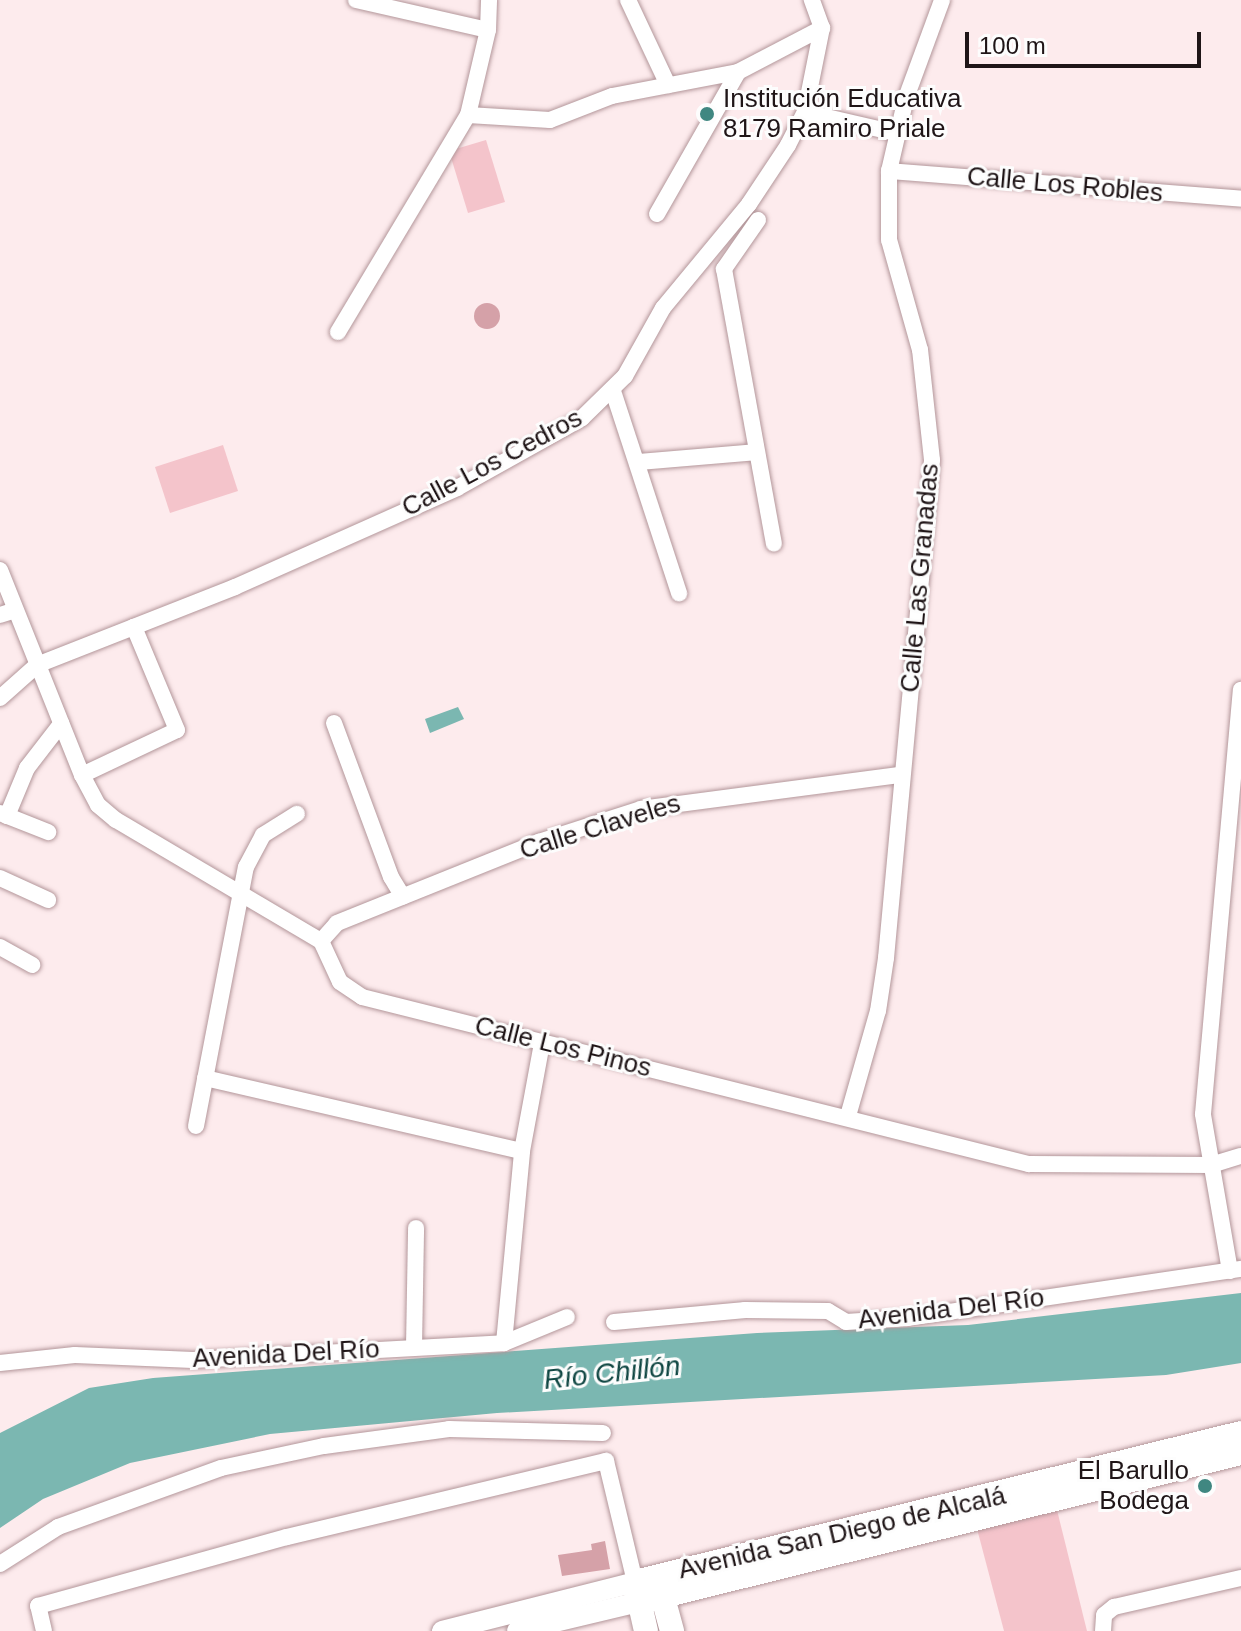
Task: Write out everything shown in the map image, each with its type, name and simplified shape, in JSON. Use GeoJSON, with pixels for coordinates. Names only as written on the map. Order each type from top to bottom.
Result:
{"type":"FeatureCollection","features":[{"type":"Feature","properties":{"kind":"main road","name":"Avenida San Diego de Alcalá"},"geometry":{"type":"LineString","coordinates":[[1018,1500],[1241,1433]]}},
{"type":"Feature","properties":{"kind":"main road","name":"Avenida San Diego de Alcalá"},"geometry":{"type":"LineString","coordinates":[[649,1589],[1018,1500],[1241,1453]]}},
{"type":"Feature","properties":{"kind":"main road"},"geometry":{"type":"LineString","coordinates":[[646,1631],[649,1589]]}},
{"type":"Feature","properties":{"kind":"main road"},"geometry":{"type":"LineString","coordinates":[[649,1589],[672,1631]]}},
{"type":"Feature","properties":{"kind":"street"},"geometry":{"type":"LineString","coordinates":[[356,0],[488,30]]}},
{"type":"Feature","properties":{"kind":"street"},"geometry":{"type":"LineString","coordinates":[[338,332],[468,115],[488,30],[489,0]]}},
{"type":"Feature","properties":{"kind":"street"},"geometry":{"type":"LineString","coordinates":[[628,0],[668,85]]}},
{"type":"Feature","properties":{"kind":"street"},"geometry":{"type":"LineString","coordinates":[[468,115],[550,120],[612,96],[738,72],[822,28],[812,0]]}},
{"type":"Feature","properties":{"kind":"street","name":"Calle Las Granadas"},"geometry":{"type":"LineString","coordinates":[[848,1116],[878,1011],[886,958],[899,775],[932,460],[920,350],[889,240],[889,171],[896,133],[942,0]]}},
{"type":"Feature","properties":{"kind":"street","name":"Calle Los Cedros"},"geometry":{"type":"LineString","coordinates":[[0,698],[37,665],[134,627],[457,488],[582,418],[613,391],[663,308],[749,204],[805,112],[822,28]]}},
{"type":"Feature","properties":{"kind":"street"},"geometry":{"type":"LineString","coordinates":[[657,214],[738,72]]}},
{"type":"Feature","properties":{"kind":"street"},"geometry":{"type":"LineString","coordinates":[[805,112],[896,133]]}},
{"type":"Feature","properties":{"kind":"street","name":"Calle Los Robles"},"geometry":{"type":"LineString","coordinates":[[889,171],[1241,199]]}},
{"type":"Feature","properties":{"kind":"street"},"geometry":{"type":"LineString","coordinates":[[758,220],[724,269],[774,543]]}},
{"type":"Feature","properties":{"kind":"street"},"geometry":{"type":"LineString","coordinates":[[613,391],[679,593]]}},
{"type":"Feature","properties":{"kind":"street"},"geometry":{"type":"LineString","coordinates":[[638,462],[756,452]]}},
{"type":"Feature","properties":{"kind":"street"},"geometry":{"type":"LineString","coordinates":[[0,570],[8,613],[37,665],[82,775],[98,805],[116,820],[321,941]]}},
{"type":"Feature","properties":{"kind":"street"},"geometry":{"type":"LineString","coordinates":[[82,775],[177,730],[134,627]]}},
{"type":"Feature","properties":{"kind":"street"},"geometry":{"type":"LineString","coordinates":[[1235,1270],[1211,1165],[1203,1114],[1237,790],[1241,690]]}},
{"type":"Feature","properties":{"kind":"street"},"geometry":{"type":"LineString","coordinates":[[334,723],[391,877],[403,897]]}},
{"type":"Feature","properties":{"kind":"street"},"geometry":{"type":"LineString","coordinates":[[48,832],[3,815],[27,768],[61,724]]}},
{"type":"Feature","properties":{"kind":"street","name":"Calle Claveles"},"geometry":{"type":"LineString","coordinates":[[321,941],[337,923],[539,842],[641,809],[899,775]]}},
{"type":"Feature","properties":{"kind":"street"},"geometry":{"type":"LineString","coordinates":[[196,1126],[241,892],[255,845],[270,828],[297,814]]}},
{"type":"Feature","properties":{"kind":"street"},"geometry":{"type":"LineString","coordinates":[[0,878],[48,900]]}},
{"type":"Feature","properties":{"kind":"street","name":"Calle Los Pinos"},"geometry":{"type":"LineString","coordinates":[[321,941],[340,982],[362,997],[848,1116],[1029,1164],[1211,1165],[1241,1156]]}},
{"type":"Feature","properties":{"kind":"street"},"geometry":{"type":"LineString","coordinates":[[0,947],[32,965]]}},
{"type":"Feature","properties":{"kind":"street"},"geometry":{"type":"LineString","coordinates":[[504,1343],[522,1151],[542,1043]]}},
{"type":"Feature","properties":{"kind":"street"},"geometry":{"type":"LineString","coordinates":[[205,1078],[522,1151]]}},
{"type":"Feature","properties":{"kind":"street"},"geometry":{"type":"LineString","coordinates":[[414,1347],[416,1228]]}},
{"type":"Feature","properties":{"kind":"street","name":"Avenida Del Río"},"geometry":{"type":"LineString","coordinates":[[614,1322],[745,1310],[828,1311],[846,1322],[908,1318],[1235,1270]]}},
{"type":"Feature","properties":{"kind":"street","name":"Avenida Del Río"},"geometry":{"type":"LineString","coordinates":[[0,1363],[75,1355],[193,1360],[504,1343],[567,1317]]}},
{"type":"Feature","properties":{"kind":"street"},"geometry":{"type":"LineString","coordinates":[[0,1564],[58,1527],[221,1468],[324,1446],[449,1429],[603,1433]]}},
{"type":"Feature","properties":{"kind":"street"},"geometry":{"type":"LineString","coordinates":[[44,1631],[38,1606],[287,1537],[606,1461],[649,1589]]}},
{"type":"Feature","properties":{"kind":"street"},"geometry":{"type":"LineString","coordinates":[[1104,1623],[1114,1607],[1241,1578]]}},
{"type":"Feature","properties":{"kind":"street","name":"Avenida San Diego de Alcalá"},"geometry":{"type":"LineString","coordinates":[[442,1631],[649,1589]]}},
{"type":"Feature","properties":{"kind":"street","name":"Avenida San Diego de Alcalá"},"geometry":{"type":"LineString","coordinates":[[517,1631],[649,1589]]}},
{"type":"Feature","properties":{"kind":"shaded area"},"geometry":{"type":"Polygon","coordinates":[[[486,140],[505,202],[468,213],[449,151],[486,140]]]}},
{"type":"Feature","properties":{"kind":"shaded area"},"geometry":{"type":"Polygon","coordinates":[[[223,445],[238,491],[170,513],[155,467],[223,445]]]}},
{"type":"Feature","properties":{"kind":"shaded area"},"geometry":{"type":"Polygon","coordinates":[[[1056,1506],[1087,1631],[1004,1631],[976,1525],[1056,1506]]]}},
{"type":"Feature","properties":{"kind":"water"},"geometry":{"type":"Polygon","coordinates":[[[458,707],[464,719],[430,733],[425,719],[458,707]]]}},
{"type":"Feature","properties":{"kind":"water","name":"Río Chillón"},"geometry":{"type":"Polygon","coordinates":[[[1241,1293],[1241,1363],[1166,1375],[497,1413],[270,1434],[130,1463],[43,1499],[0,1528],[0,1433],[89,1388],[153,1378],[757,1333],[968,1325],[1241,1293]]]}},
{"type":"Feature","properties":{"kind":"building"},"geometry":{"type":"Polygon","coordinates":[[[487,303],[496,307],[500,316],[496,325],[487,329],[478,325],[474,316],[478,307],[487,303]]]}},
{"type":"Feature","properties":{"kind":"building"},"geometry":{"type":"Polygon","coordinates":[[[605,1541],[610,1569],[562,1576],[558,1555],[592,1550],[591,1544],[605,1541]]]}},
{"type":"Feature","properties":{"kind":"place","name":"Institución Educativa 8179 Ramiro Priale"},"geometry":{"type":"Point","coordinates":[707,114]}},
{"type":"Feature","properties":{"kind":"place","name":"El Barullo Bodega"},"geometry":{"type":"Point","coordinates":[1205,1486]}}]}
